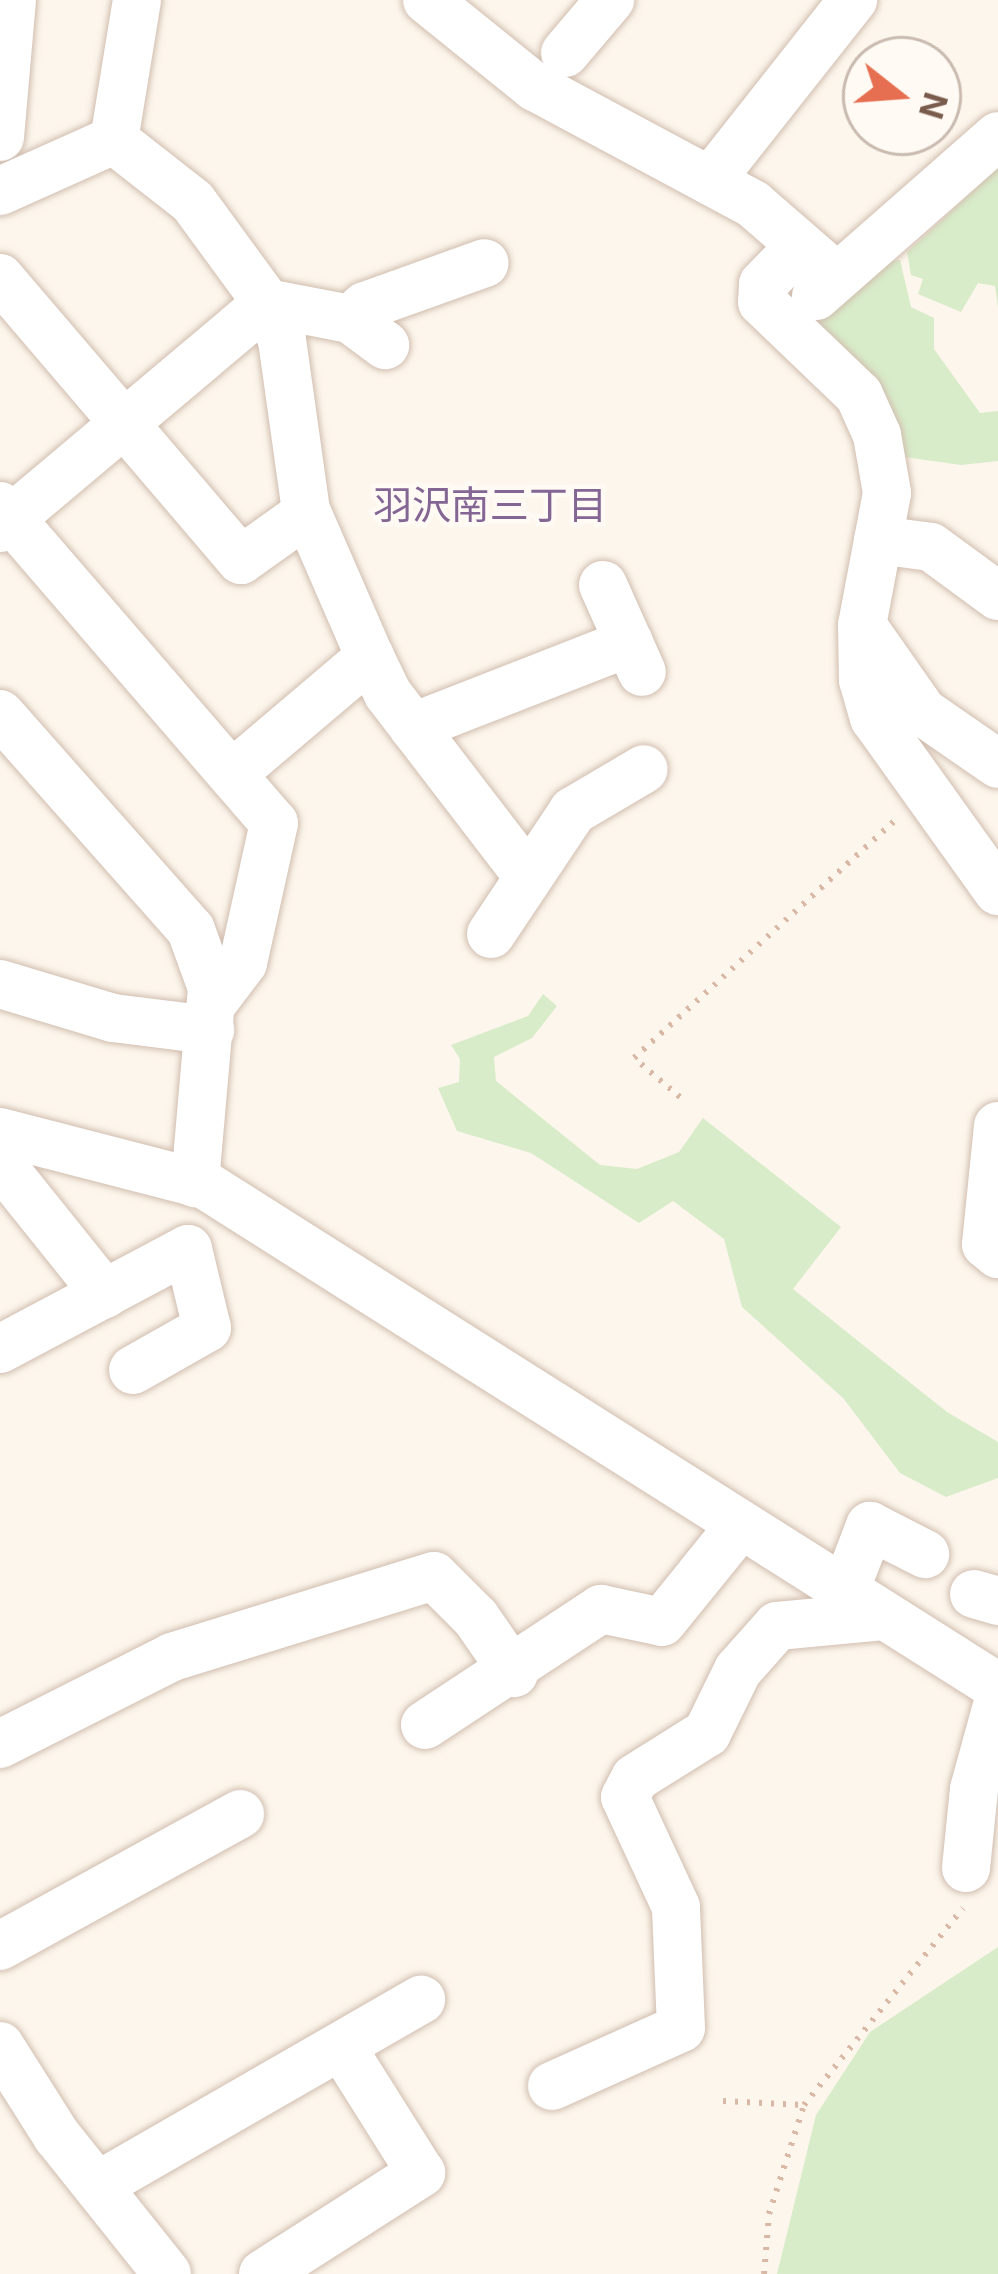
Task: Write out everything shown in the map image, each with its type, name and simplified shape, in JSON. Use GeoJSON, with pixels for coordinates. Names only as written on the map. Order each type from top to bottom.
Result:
{"type":"FeatureCollection","features":[{"type":"Feature","properties":{"kind":"street"},"geometry":{"type":"LineString","coordinates":[[0,137],[12,0]]}},
{"type":"Feature","properties":{"kind":"street"},"geometry":{"type":"LineString","coordinates":[[114,140],[137,0]]}},
{"type":"Feature","properties":{"kind":"street"},"geometry":{"type":"LineString","coordinates":[[427,0],[550,70],[710,181],[753,204],[837,277]]}},
{"type":"Feature","properties":{"kind":"street"},"geometry":{"type":"LineString","coordinates":[[550,70],[610,0]]}},
{"type":"Feature","properties":{"kind":"street"},"geometry":{"type":"LineString","coordinates":[[710,181],[853,0]]}},
{"type":"Feature","properties":{"kind":"street"},"geometry":{"type":"LineString","coordinates":[[785,323],[998,136]]}},
{"type":"Feature","properties":{"kind":"street"},"geometry":{"type":"LineString","coordinates":[[0,191],[114,140]]}},
{"type":"Feature","properties":{"kind":"street"},"geometry":{"type":"LineString","coordinates":[[114,140],[194,202],[266,303],[282,340],[307,513],[370,657],[413,728],[526,875]]}},
{"type":"Feature","properties":{"kind":"street"},"geometry":{"type":"LineString","coordinates":[[800,245],[763,284],[762,302],[859,394],[877,435],[886,493],[862,625],[863,680],[874,718],[998,891]]}},
{"type":"Feature","properties":{"kind":"street"},"geometry":{"type":"LineString","coordinates":[[266,303],[367,332],[365,306],[485,263]]}},
{"type":"Feature","properties":{"kind":"street"},"geometry":{"type":"LineString","coordinates":[[0,278],[241,560],[307,513]]}},
{"type":"Feature","properties":{"kind":"street"},"geometry":{"type":"LineString","coordinates":[[211,1018],[243,963],[274,823],[4,517],[266,303]]}},
{"type":"Feature","properties":{"kind":"street"},"geometry":{"type":"LineString","coordinates":[[878,540],[931,547],[998,596]]}},
{"type":"Feature","properties":{"kind":"street"},"geometry":{"type":"LineString","coordinates":[[413,728],[636,658],[603,585]]}},
{"type":"Feature","properties":{"kind":"street"},"geometry":{"type":"LineString","coordinates":[[862,625],[923,712],[998,764]]}},
{"type":"Feature","properties":{"kind":"street"},"geometry":{"type":"LineString","coordinates":[[232,773],[370,657]]}},
{"type":"Feature","properties":{"kind":"street"},"geometry":{"type":"LineString","coordinates":[[0,714],[191,930],[211,1018],[195,1183]]}},
{"type":"Feature","properties":{"kind":"street"},"geometry":{"type":"LineString","coordinates":[[491,934],[526,875],[573,811],[644,769]]}},
{"type":"Feature","properties":{"kind":"street"},"geometry":{"type":"LineString","coordinates":[[0,984],[112,1018],[211,1018]]}},
{"type":"Feature","properties":{"kind":"street"},"geometry":{"type":"LineString","coordinates":[[998,1126],[986,1244],[998,1254]]}},
{"type":"Feature","properties":{"kind":"street"},"geometry":{"type":"LineString","coordinates":[[0,1132],[195,1183],[998,1688]]}},
{"type":"Feature","properties":{"kind":"street"},"geometry":{"type":"LineString","coordinates":[[0,1162],[105,1294]]}},
{"type":"Feature","properties":{"kind":"street"},"geometry":{"type":"LineString","coordinates":[[0,1349],[188,1249],[207,1328],[134,1370]]}},
{"type":"Feature","properties":{"kind":"street"},"geometry":{"type":"LineString","coordinates":[[865,1603],[870,1526],[925,1554]]}},
{"type":"Feature","properties":{"kind":"street"},"geometry":{"type":"LineString","coordinates":[[425,1724],[514,1673],[602,1609],[662,1622],[739,1527]]}},
{"type":"Feature","properties":{"kind":"street"},"geometry":{"type":"LineString","coordinates":[[0,1744],[172,1657],[434,1576],[514,1673]]}},
{"type":"Feature","properties":{"kind":"street"},"geometry":{"type":"LineString","coordinates":[[552,2086],[681,2028],[676,1907],[625,1797],[634,1778],[707,1733],[738,1670],[777,1626],[865,1603]]}},
{"type":"Feature","properties":{"kind":"street"},"geometry":{"type":"LineString","coordinates":[[966,1868],[974,1789],[998,1702]]}},
{"type":"Feature","properties":{"kind":"street"},"geometry":{"type":"LineString","coordinates":[[0,1946],[240,1814]]}},
{"type":"Feature","properties":{"kind":"street"},"geometry":{"type":"LineString","coordinates":[[97,2186],[421,2000]]}},
{"type":"Feature","properties":{"kind":"street"},"geometry":{"type":"LineString","coordinates":[[0,2046],[97,2186],[167,2274]]}},
{"type":"Feature","properties":{"kind":"street"},"geometry":{"type":"LineString","coordinates":[[263,2274],[422,2173],[341,2046]]}},
{"type":"Feature","properties":{"kind":"path"},"geometry":{"type":"LineString","coordinates":[[680,1097],[634,1058],[928,791]]}},
{"type":"Feature","properties":{"kind":"path"},"geometry":{"type":"LineString","coordinates":[[764,2274],[769,2214],[804,2105],[876,2006],[962,1916],[966,1868]]}},
{"type":"Feature","properties":{"kind":"path"},"geometry":{"type":"LineString","coordinates":[[723,2101],[804,2105]]}},
{"type":"Feature","properties":{"kind":"green space"},"geometry":{"type":"Polygon","coordinates":[[[998,168],[998,308],[995,286],[978,283],[961,312],[918,294],[923,279],[911,275],[907,252],[998,168]]]}},
{"type":"Feature","properties":{"kind":"green space"},"geometry":{"type":"Polygon","coordinates":[[[900,260],[911,307],[934,318],[934,349],[980,413],[998,411],[998,461],[961,465],[890,455],[808,327],[871,264],[900,260]]]}},
{"type":"Feature","properties":{"kind":"green space"},"geometry":{"type":"Polygon","coordinates":[[[543,994],[557,1006],[532,1038],[494,1057],[496,1081],[600,1165],[637,1169],[679,1152],[703,1118],[841,1227],[793,1289],[947,1412],[998,1442],[998,1478],[946,1497],[900,1473],[843,1398],[742,1307],[724,1239],[673,1201],[639,1223],[531,1153],[457,1131],[438,1088],[459,1082],[460,1059],[451,1045],[528,1016],[543,994]]]}},
{"type":"Feature","properties":{"kind":"green space"},"geometry":{"type":"Polygon","coordinates":[[[998,1947],[998,2274],[777,2274],[816,2115],[870,2032],[998,1947]]]}},
{"type":"Feature","properties":{"kind":"district","name":"羽沢南三丁目"},"geometry":{"type":"Point","coordinates":[490,505]}}]}
